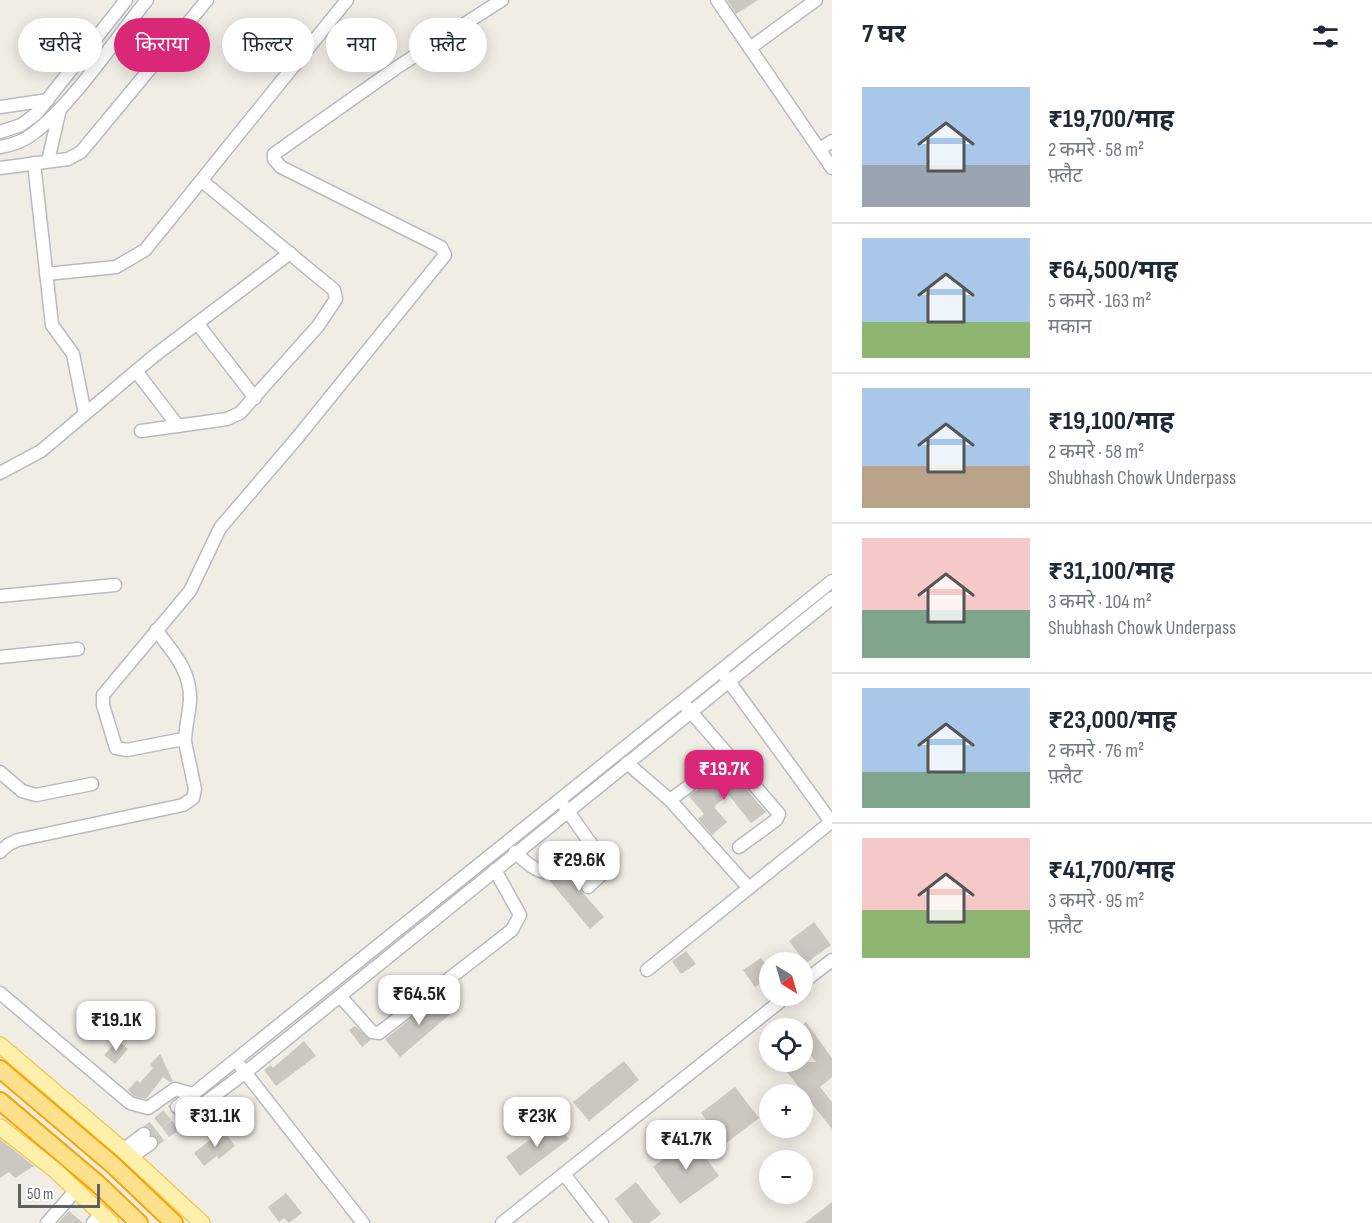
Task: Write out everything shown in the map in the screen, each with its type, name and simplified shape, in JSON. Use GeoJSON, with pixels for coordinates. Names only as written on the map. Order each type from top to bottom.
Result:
{"type":"FeatureCollection","features":[{"type":"Feature","properties":{"kind":"highway"},"geometry":{"type":"LineString","coordinates":[[0,1069],[174,1223]]}},
{"type":"Feature","properties":{"kind":"highway"},"geometry":{"type":"LineString","coordinates":[[0,1101],[98,1184],[139,1223]]}},
{"type":"Feature","properties":{"kind":"main road"},"geometry":{"type":"LineString","coordinates":[[0,1045],[127,1154],[202,1223]]}},
{"type":"Feature","properties":{"kind":"main road"},"geometry":{"type":"LineString","coordinates":[[0,1127],[76,1190],[102,1220]]}},
{"type":"Feature","properties":{"kind":"street"},"geometry":{"type":"LineString","coordinates":[[0,132],[21,125],[36,114],[126,0]]}},
{"type":"Feature","properties":{"kind":"street"},"geometry":{"type":"LineString","coordinates":[[0,147],[21,141],[33,134],[60,108],[147,0]]}},
{"type":"Feature","properties":{"kind":"street"},"geometry":{"type":"LineString","coordinates":[[0,168],[75,156],[89,144],[207,0]]}},
{"type":"Feature","properties":{"kind":"street"},"geometry":{"type":"LineString","coordinates":[[46,274],[116,267],[130,261],[158,236],[347,0]]}},
{"type":"Feature","properties":{"kind":"street"},"geometry":{"type":"LineString","coordinates":[[185,742],[178,740],[127,750],[116,748],[103,705],[107,687],[195,584],[220,528],[304,429],[445,255],[441,247],[280,167],[274,159],[274,154],[396,68],[502,0]]}},
{"type":"Feature","properties":{"kind":"street"},"geometry":{"type":"LineString","coordinates":[[717,0],[832,168]]}},
{"type":"Feature","properties":{"kind":"street"},"geometry":{"type":"LineString","coordinates":[[750,48],[816,0]]}},
{"type":"Feature","properties":{"kind":"street"},"geometry":{"type":"LineString","coordinates":[[0,107],[48,100]]}},
{"type":"Feature","properties":{"kind":"street"},"geometry":{"type":"LineString","coordinates":[[48,161],[60,108]]}},
{"type":"Feature","properties":{"kind":"street"},"geometry":{"type":"LineString","coordinates":[[820,149],[832,141]]}},
{"type":"Feature","properties":{"kind":"street"},"geometry":{"type":"LineString","coordinates":[[34,163],[52,325],[73,354],[85,414]]}},
{"type":"Feature","properties":{"kind":"street"},"geometry":{"type":"LineString","coordinates":[[141,431],[227,419],[240,413],[318,326],[336,299],[334,290],[202,181]]}},
{"type":"Feature","properties":{"kind":"street"},"geometry":{"type":"LineString","coordinates":[[0,473],[41,451],[136,371],[290,253]]}},
{"type":"Feature","properties":{"kind":"street"},"geometry":{"type":"LineString","coordinates":[[197,323],[255,398]]}},
{"type":"Feature","properties":{"kind":"street"},"geometry":{"type":"LineString","coordinates":[[136,371],[177,426]]}},
{"type":"Feature","properties":{"kind":"street"},"geometry":{"type":"LineString","coordinates":[[832,581],[682,700],[565,806],[495,870],[246,1072],[181,1112],[193,1094],[565,806],[627,763],[832,598]]}},
{"type":"Feature","properties":{"kind":"street"},"geometry":{"type":"LineString","coordinates":[[0,596],[115,585]]}},
{"type":"Feature","properties":{"kind":"street"},"geometry":{"type":"LineString","coordinates":[[0,852],[18,840],[188,803],[193,798],[195,789],[184,726],[190,700],[186,673],[156,630]]}},
{"type":"Feature","properties":{"kind":"street"},"geometry":{"type":"LineString","coordinates":[[0,657],[78,648]]}},
{"type":"Feature","properties":{"kind":"street"},"geometry":{"type":"LineString","coordinates":[[647,970],[832,822],[721,671]]}},
{"type":"Feature","properties":{"kind":"street"},"geometry":{"type":"LineString","coordinates":[[682,700],[778,814],[776,820],[739,847]]}},
{"type":"Feature","properties":{"kind":"street"},"geometry":{"type":"LineString","coordinates":[[670,800],[728,756]]}},
{"type":"Feature","properties":{"kind":"street"},"geometry":{"type":"LineString","coordinates":[[627,763],[670,800],[748,887]]}},
{"type":"Feature","properties":{"kind":"street"},"geometry":{"type":"LineString","coordinates":[[0,772],[22,790],[36,795],[92,784]]}},
{"type":"Feature","properties":{"kind":"street"},"geometry":{"type":"LineString","coordinates":[[565,806],[601,856],[605,869],[588,887]]}},
{"type":"Feature","properties":{"kind":"street"},"geometry":{"type":"LineString","coordinates":[[515,852],[537,872],[546,874],[567,863],[591,843]]}},
{"type":"Feature","properties":{"kind":"street"},"geometry":{"type":"LineString","coordinates":[[340,996],[372,1032],[379,1033],[512,930],[520,915],[495,870]]}},
{"type":"Feature","properties":{"kind":"street"},"geometry":{"type":"LineString","coordinates":[[813,975],[832,960]]}},
{"type":"Feature","properties":{"kind":"street"},"geometry":{"type":"LineString","coordinates":[[0,993],[130,1103],[148,1107],[175,1089],[182,1089],[193,1094]]}},
{"type":"Feature","properties":{"kind":"street"},"geometry":{"type":"LineString","coordinates":[[502,1223],[774,1006]]}},
{"type":"Feature","properties":{"kind":"street"},"geometry":{"type":"LineString","coordinates":[[236,1061],[363,1223]]}},
{"type":"Feature","properties":{"kind":"street"},"geometry":{"type":"LineString","coordinates":[[127,1154],[147,1138]]}},
{"type":"Feature","properties":{"kind":"street"},"geometry":{"type":"LineString","coordinates":[[564,1174],[602,1223]]}},
{"type":"Feature","properties":{"kind":"street"},"geometry":{"type":"LineString","coordinates":[[47,1223],[76,1190]]}},
{"type":"Feature","properties":{"kind":"building"},"geometry":{"type":"Polygon","coordinates":[[[727,0],[758,0],[736,14],[727,0]]]}},
{"type":"Feature","properties":{"kind":"building"},"geometry":{"type":"Polygon","coordinates":[[[721,772],[723,775],[727,772],[733,780],[736,777],[766,812],[751,823],[728,794],[714,807],[727,822],[712,835],[698,819],[704,814],[689,796],[721,772]]]}},
{"type":"Feature","properties":{"kind":"building"},"geometry":{"type":"Polygon","coordinates":[[[589,856],[596,865],[595,869],[577,886],[604,917],[590,929],[549,880],[566,875],[589,856]]]}},
{"type":"Feature","properties":{"kind":"building"},"geometry":{"type":"Polygon","coordinates":[[[814,922],[831,945],[813,958],[813,952],[798,952],[789,941],[814,922]]]}},
{"type":"Feature","properties":{"kind":"building"},"geometry":{"type":"Polygon","coordinates":[[[686,951],[696,964],[681,974],[672,961],[686,951]]]}},
{"type":"Feature","properties":{"kind":"building"},"geometry":{"type":"Polygon","coordinates":[[[759,959],[759,984],[755,987],[743,970],[759,959]]]}},
{"type":"Feature","properties":{"kind":"building"},"geometry":{"type":"Polygon","coordinates":[[[441,995],[454,1011],[400,1057],[385,1039],[441,995]]]}},
{"type":"Feature","properties":{"kind":"building"},"geometry":{"type":"Polygon","coordinates":[[[355,1026],[371,1040],[362,1047],[349,1030],[355,1026]]]}},
{"type":"Feature","properties":{"kind":"building"},"geometry":{"type":"Polygon","coordinates":[[[813,1032],[832,1058],[832,1077],[820,1087],[832,1102],[832,1129],[813,1105],[813,1084],[796,1084],[787,1072],[813,1072],[813,1062],[816,1062],[813,1058],[813,1032]]]}},
{"type":"Feature","properties":{"kind":"building"},"geometry":{"type":"Polygon","coordinates":[[[118,1040],[128,1049],[115,1064],[104,1055],[118,1040]]]}},
{"type":"Feature","properties":{"kind":"building"},"geometry":{"type":"Polygon","coordinates":[[[304,1041],[316,1056],[276,1086],[264,1070],[271,1065],[273,1068],[304,1041]]]}},
{"type":"Feature","properties":{"kind":"building"},"geometry":{"type":"Polygon","coordinates":[[[160,1054],[173,1081],[170,1082],[163,1077],[146,1099],[134,1096],[128,1090],[137,1080],[140,1083],[153,1068],[150,1065],[160,1054]]]}},
{"type":"Feature","properties":{"kind":"building"},"geometry":{"type":"Polygon","coordinates":[[[624,1061],[639,1080],[589,1121],[573,1102],[624,1061]]]}},
{"type":"Feature","properties":{"kind":"building"},"geometry":{"type":"Polygon","coordinates":[[[735,1087],[759,1118],[725,1144],[701,1113],[735,1087]]]}},
{"type":"Feature","properties":{"kind":"building"},"geometry":{"type":"Polygon","coordinates":[[[555,1121],[569,1139],[520,1176],[506,1157],[555,1121]]]}},
{"type":"Feature","properties":{"kind":"building"},"geometry":{"type":"Polygon","coordinates":[[[223,1130],[235,1146],[219,1159],[217,1156],[204,1166],[194,1153],[223,1130]]]}},
{"type":"Feature","properties":{"kind":"building"},"geometry":{"type":"Polygon","coordinates":[[[0,1139],[34,1166],[15,1178],[9,1172],[0,1178],[0,1139]]]}},
{"type":"Feature","properties":{"kind":"building"},"geometry":{"type":"Polygon","coordinates":[[[692,1139],[719,1176],[680,1204],[653,1167],[665,1158],[663,1155],[692,1139]]]}},
{"type":"Feature","properties":{"kind":"building"},"geometry":{"type":"Polygon","coordinates":[[[636,1182],[661,1214],[649,1223],[633,1223],[615,1199],[636,1182]]]}},
{"type":"Feature","properties":{"kind":"building"},"geometry":{"type":"Polygon","coordinates":[[[286,1193],[302,1213],[289,1223],[284,1218],[279,1222],[268,1207],[286,1193]]]}},
{"type":"Feature","properties":{"kind":"building"},"geometry":{"type":"Polygon","coordinates":[[[832,1202],[832,1223],[805,1223],[832,1202]]]}},
{"type":"Feature","properties":{"kind":"building"},"geometry":{"type":"Polygon","coordinates":[[[69,1211],[83,1223],[58,1223],[69,1211]]]}},
{"type":"Feature","properties":{"kind":"tunnel"},"geometry":{"type":"LineString","coordinates":[[144,1134],[177,1107]]}},
{"type":"Feature","properties":{"kind":"tunnel"},"geometry":{"type":"LineString","coordinates":[[151,1143],[186,1117]]}}]}
